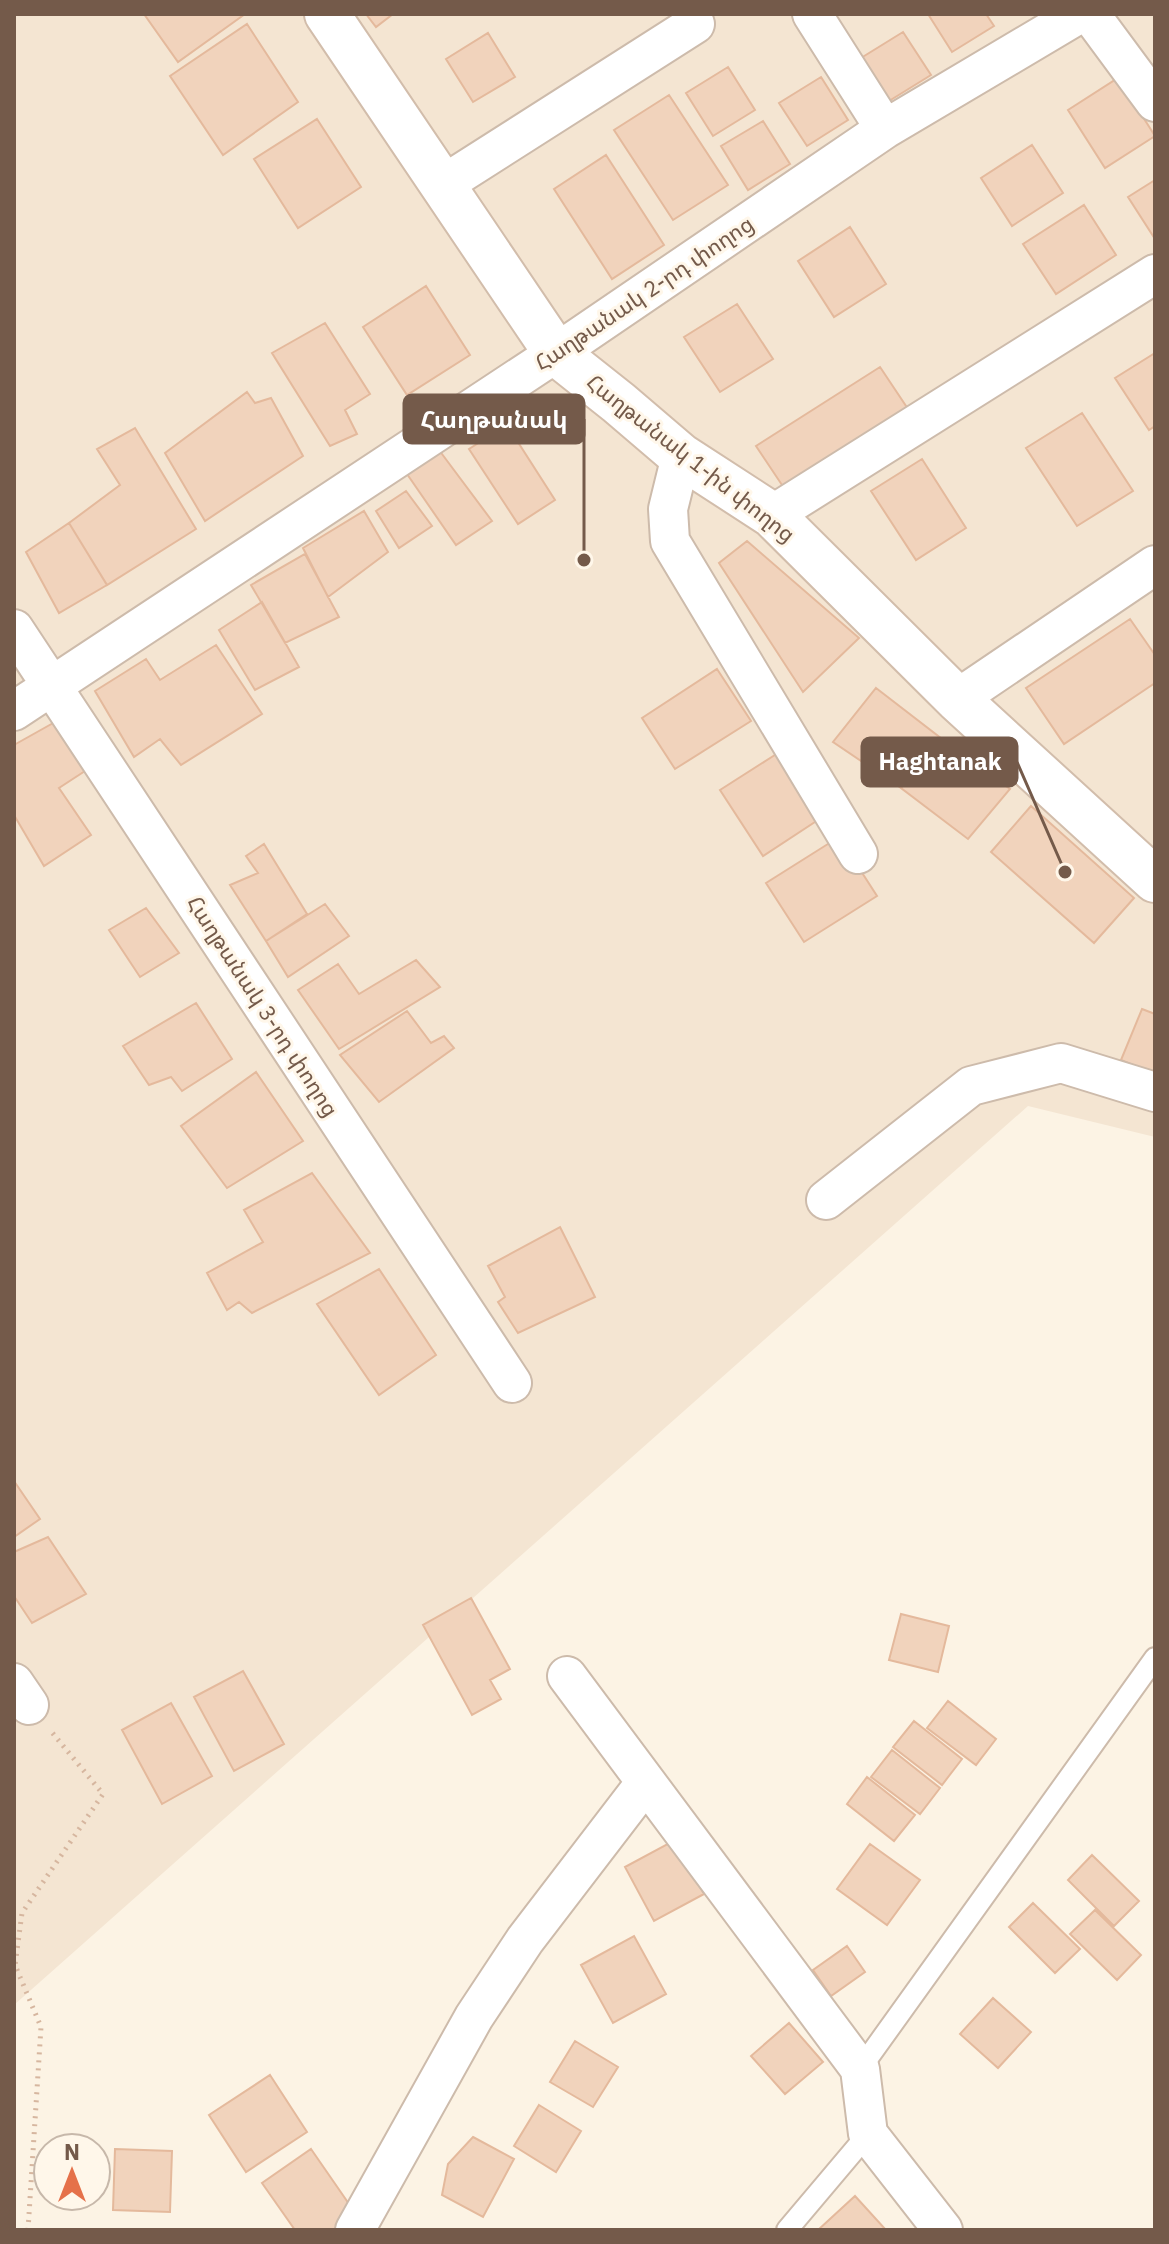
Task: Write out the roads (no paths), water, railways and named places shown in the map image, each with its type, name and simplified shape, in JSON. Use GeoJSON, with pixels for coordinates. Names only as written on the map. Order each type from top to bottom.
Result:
{"type":"FeatureCollection","features":[{"type":"Feature","properties":{"kind":"main road","name":"Հաղթանակ 1-ին փողոց"},"geometry":{"type":"LineString","coordinates":[[327,14],[556,353],[681,456],[772,515],[957,699],[1151,870]]}},
{"type":"Feature","properties":{"kind":"street"},"geometry":{"type":"LineString","coordinates":[[812,14],[885,129]]}},
{"type":"Feature","properties":{"kind":"street","name":"Հաղթանակ 2-րդ փողոց"},"geometry":{"type":"LineString","coordinates":[[14,711],[556,353],[885,129],[1079,14]]}},
{"type":"Feature","properties":{"kind":"street"},"geometry":{"type":"LineString","coordinates":[[1090,14],[1155,102]]}},
{"type":"Feature","properties":{"kind":"street"},"geometry":{"type":"LineString","coordinates":[[444,184],[695,24]]}},
{"type":"Feature","properties":{"kind":"street"},"geometry":{"type":"LineString","coordinates":[[772,515],[1155,274]]}},
{"type":"Feature","properties":{"kind":"street"},"geometry":{"type":"LineString","coordinates":[[681,456],[668,509],[670,541],[858,854]]}},
{"type":"Feature","properties":{"kind":"street"},"geometry":{"type":"LineString","coordinates":[[957,699],[1155,565]]}},
{"type":"Feature","properties":{"kind":"street","name":"Հաղթանակ 3-րդ փողոց"},"geometry":{"type":"LineString","coordinates":[[14,629],[512,1383]]}},
{"type":"Feature","properties":{"kind":"street"},"geometry":{"type":"LineString","coordinates":[[826,1200],[971,1086],[1061,1063],[1155,1092]]}},
{"type":"Feature","properties":{"kind":"street"},"geometry":{"type":"LineString","coordinates":[[567,1676],[860,2069],[868,2134],[943,2230]]}},
{"type":"Feature","properties":{"kind":"street"},"geometry":{"type":"LineString","coordinates":[[355,2230],[482,2004],[525,1940],[646,1782]]}},
{"type":"Feature","properties":{"kind":"lane"},"geometry":{"type":"LineString","coordinates":[[860,2069],[1155,1658]]}},
{"type":"Feature","properties":{"kind":"lane"},"geometry":{"type":"LineString","coordinates":[[787,2230],[868,2134]]}},
{"type":"Feature","properties":{"kind":"place","name":"Հաղթանակ"},"geometry":{"type":"Point","coordinates":[584,560]}},
{"type":"Feature","properties":{"kind":"place","name":"Haghtanak"},"geometry":{"type":"Point","coordinates":[1065,872]}}]}
